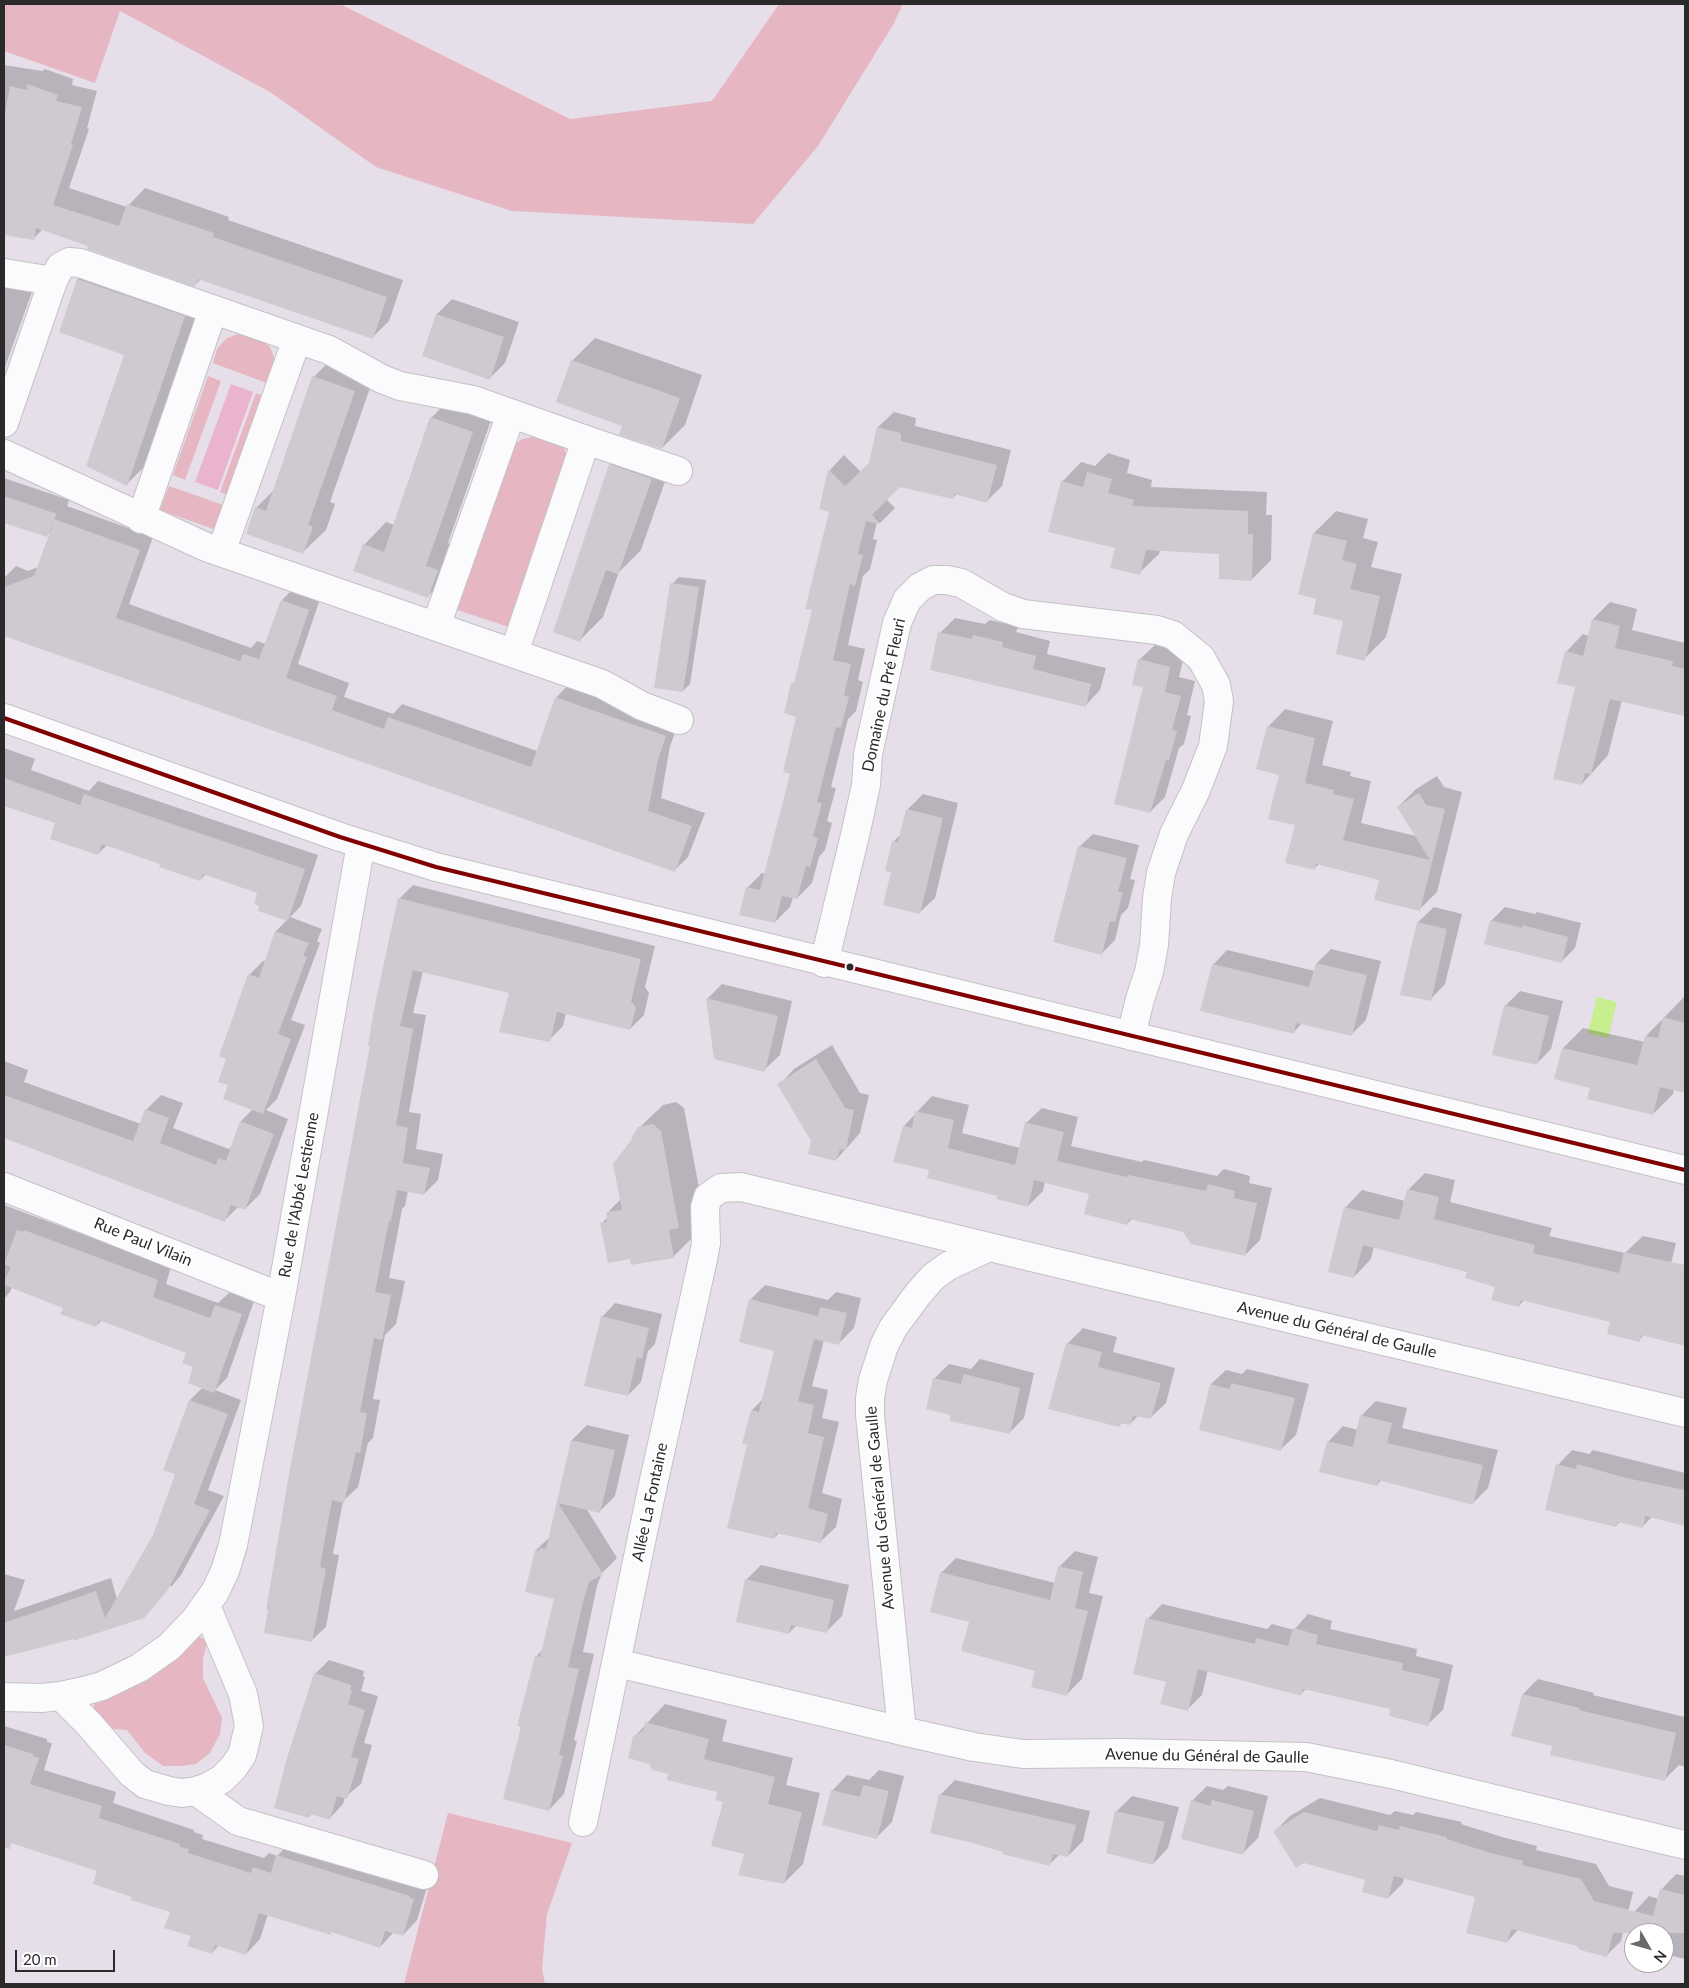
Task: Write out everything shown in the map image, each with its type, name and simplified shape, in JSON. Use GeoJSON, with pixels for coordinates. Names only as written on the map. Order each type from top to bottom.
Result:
{"type":"FeatureCollection","features":[{"type":"Feature","properties":{"kind":"street"},"geometry":{"type":"LineString","coordinates":[[4,423],[53,281],[60,267],[69,262],[74,262],[329,350],[382,380],[400,386],[473,400],[678,472]]}},
{"type":"Feature","properties":{"kind":"street"},"geometry":{"type":"LineString","coordinates":[[4,273],[53,281]]}},
{"type":"Feature","properties":{"kind":"street"},"geometry":{"type":"LineString","coordinates":[[141,519],[213,310]]}},
{"type":"Feature","properties":{"kind":"street"},"geometry":{"type":"LineString","coordinates":[[222,552],[297,339]]}},
{"type":"Feature","properties":{"kind":"street"},"geometry":{"type":"LineString","coordinates":[[436,626],[511,414]]}},
{"type":"Feature","properties":{"kind":"street"},"geometry":{"type":"LineString","coordinates":[[514,654],[586,440]]}},
{"type":"Feature","properties":{"kind":"street"},"geometry":{"type":"LineString","coordinates":[[4,454],[141,519],[222,552],[602,684],[642,706],[679,720]]}},
{"type":"Feature","properties":{"kind":"street","name":"Domaine du Pré Fleuri"},"geometry":{"type":"LineString","coordinates":[[824,963],[866,785],[868,754],[897,623],[906,600],[920,587],[933,580],[961,583],[1003,607],[1023,614],[1045,618],[1128,625],[1173,635],[1201,658],[1216,685],[1219,701],[1213,746],[1196,790],[1174,834],[1162,873],[1157,898],[1154,945],[1149,972],[1131,1036]]}},
{"type":"Feature","properties":{"kind":"street"},"geometry":{"type":"LineString","coordinates":[[4,718],[361,844],[436,868],[686,930],[1685,1170]]}},
{"type":"Feature","properties":{"kind":"street","name":"Rue de l'Abbé Lestienne"},"geometry":{"type":"LineString","coordinates":[[13,1697],[61,1696],[102,1686],[139,1668],[183,1633],[206,1606],[225,1571],[233,1545],[282,1298],[361,844]]}},
{"type":"Feature","properties":{"kind":"street","name":"Rue Paul Vilain"},"geometry":{"type":"LineString","coordinates":[[4,1187],[282,1298]]}},
{"type":"Feature","properties":{"kind":"street","name":"Avenue du Général de Gaulle"},"geometry":{"type":"LineString","coordinates":[[721,1188],[741,1187],[1685,1413]]}},
{"type":"Feature","properties":{"kind":"street","name":"Allée La Fontaine"},"geometry":{"type":"LineString","coordinates":[[584,1822],[653,1485],[703,1259],[706,1243],[705,1207],[708,1197],[721,1188]]}},
{"type":"Feature","properties":{"kind":"street","name":"Avenue du Général de Gaulle"},"geometry":{"type":"LineString","coordinates":[[902,1731],[870,1415],[870,1398],[884,1346],[893,1328],[918,1294],[948,1266],[989,1247]]}},
{"type":"Feature","properties":{"kind":"street"},"geometry":{"type":"LineString","coordinates":[[61,1696],[90,1724],[132,1774],[145,1784],[169,1791],[196,1791],[208,1787],[233,1768],[242,1755],[249,1726],[243,1694],[206,1606]]}},
{"type":"Feature","properties":{"kind":"street","name":"Avenue du Général de Gaulle"},"geometry":{"type":"LineString","coordinates":[[617,1663],[902,1731],[974,1747],[1023,1754],[1143,1753],[1306,1757],[1391,1774],[1685,1845]]}},
{"type":"Feature","properties":{"kind":"street"},"geometry":{"type":"LineString","coordinates":[[196,1791],[238,1821],[424,1875]]}},
{"type":"Feature","properties":{"kind":"shaded area"},"geometry":{"type":"Polygon","coordinates":[[[4,4],[340,4],[570,119],[712,101],[779,4],[903,4],[893,25],[818,146],[753,224],[512,211],[376,167],[270,92],[120,11],[95,83],[4,51],[4,4]]]}},
{"type":"Feature","properties":{"kind":"shaded area"},"geometry":{"type":"Polygon","coordinates":[[[238,334],[249,334],[259,338],[270,347],[276,370],[272,385],[213,363],[217,349],[227,338],[238,334]]]}},
{"type":"Feature","properties":{"kind":"shaded area"},"geometry":{"type":"Polygon","coordinates":[[[208,376],[221,381],[185,480],[173,475],[208,376]]]}},
{"type":"Feature","properties":{"kind":"shaded area"},"geometry":{"type":"Polygon","coordinates":[[[231,384],[253,392],[218,490],[195,482],[231,384]]]}},
{"type":"Feature","properties":{"kind":"shaded area"},"geometry":{"type":"Polygon","coordinates":[[[256,393],[268,398],[233,497],[220,492],[256,393]]]}},
{"type":"Feature","properties":{"kind":"shaded area"},"geometry":{"type":"Polygon","coordinates":[[[538,436],[550,438],[564,448],[569,461],[515,629],[454,609],[512,447],[522,439],[538,436]]]}},
{"type":"Feature","properties":{"kind":"shaded area"},"geometry":{"type":"Polygon","coordinates":[[[169,486],[229,507],[219,531],[160,510],[169,486]]]}},
{"type":"Feature","properties":{"kind":"shaded area"},"geometry":{"type":"Polygon","coordinates":[[[1597,997],[1617,1002],[1608,1038],[1588,1033],[1597,997]]]}},
{"type":"Feature","properties":{"kind":"shaded area"},"geometry":{"type":"Polygon","coordinates":[[[200,1637],[207,1642],[203,1659],[203,1678],[222,1718],[220,1734],[210,1753],[196,1764],[163,1766],[145,1753],[127,1730],[111,1729],[94,1711],[94,1704],[99,1697],[193,1638],[200,1637]]]}},
{"type":"Feature","properties":{"kind":"shaded area"},"geometry":{"type":"Polygon","coordinates":[[[448,1813],[572,1843],[547,1914],[542,1969],[545,1984],[404,1984],[448,1813]]]}},
{"type":"Feature","properties":{"kind":"building"},"geometry":{"type":"Polygon","coordinates":[[[27,84],[58,95],[56,101],[82,107],[71,144],[73,145],[53,205],[119,226],[127,204],[214,233],[213,237],[387,297],[373,339],[198,279],[195,287],[87,249],[88,246],[36,228],[34,240],[4,235],[4,121],[10,86],[27,90],[27,84]]]}},
{"type":"Feature","properties":{"kind":"building"},"geometry":{"type":"Polygon","coordinates":[[[77,279],[185,316],[127,486],[86,466],[124,355],[59,332],[77,279]]]}},
{"type":"Feature","properties":{"kind":"building"},"geometry":{"type":"Polygon","coordinates":[[[436,314],[504,337],[490,380],[422,356],[436,314]]]}},
{"type":"Feature","properties":{"kind":"building"},"geometry":{"type":"Polygon","coordinates":[[[571,360],[680,398],[662,449],[619,435],[622,426],[556,402],[571,360]]]}},
{"type":"Feature","properties":{"kind":"building"},"geometry":{"type":"Polygon","coordinates":[[[312,376],[355,391],[308,525],[313,527],[303,554],[246,534],[255,507],[266,511],[312,376]]]}},
{"type":"Feature","properties":{"kind":"building"},"geometry":{"type":"Polygon","coordinates":[[[430,417],[473,432],[426,566],[438,570],[428,598],[353,571],[363,544],[384,552],[430,417]]]}},
{"type":"Feature","properties":{"kind":"building"},"geometry":{"type":"Polygon","coordinates":[[[877,427],[901,433],[901,441],[997,465],[987,503],[954,494],[953,499],[900,487],[872,515],[880,524],[866,521],[858,554],[863,555],[855,586],[850,584],[833,660],[851,664],[844,695],[849,697],[841,728],[836,727],[817,802],[822,803],[813,836],[818,838],[810,867],[806,866],[797,899],[782,896],[775,923],[739,915],[746,887],[760,890],[790,774],[783,772],[796,717],[784,713],[791,683],[794,683],[812,610],[805,609],[829,512],[819,509],[828,469],[845,486],[869,463],[877,427]]]}},
{"type":"Feature","properties":{"kind":"building"},"geometry":{"type":"Polygon","coordinates":[[[609,464],[652,479],[618,574],[606,570],[580,642],[553,632],[609,464]]]}},
{"type":"Feature","properties":{"kind":"building"},"geometry":{"type":"Polygon","coordinates":[[[1087,472],[1112,479],[1108,493],[1134,500],[1132,506],[1248,511],[1248,534],[1253,534],[1252,581],[1219,579],[1219,554],[1146,550],[1140,575],[1110,568],[1115,548],[1048,532],[1061,481],[1083,487],[1087,472]]]}},
{"type":"Feature","properties":{"kind":"building"},"geometry":{"type":"Polygon","coordinates":[[[4,496],[57,514],[54,519],[140,550],[116,618],[240,661],[243,654],[259,659],[281,600],[309,610],[286,678],[337,696],[332,710],[384,729],[388,717],[531,767],[555,697],[666,736],[658,760],[648,811],[692,826],[675,872],[4,636],[4,587],[34,576],[54,521],[47,537],[4,523],[4,496]]]}},
{"type":"Feature","properties":{"kind":"building"},"geometry":{"type":"Polygon","coordinates":[[[1313,533],[1347,541],[1342,560],[1357,564],[1350,589],[1380,596],[1365,661],[1336,654],[1343,621],[1313,614],[1316,599],[1298,594],[1313,533]]]}},
{"type":"Feature","properties":{"kind":"building"},"geometry":{"type":"Polygon","coordinates":[[[670,583],[699,587],[683,692],[654,688],[670,583]]]}},
{"type":"Feature","properties":{"kind":"building"},"geometry":{"type":"Polygon","coordinates":[[[1592,619],[1620,626],[1615,648],[1673,661],[1672,666],[1685,669],[1685,716],[1610,699],[1591,774],[1585,773],[1582,785],[1553,779],[1575,687],[1557,683],[1565,651],[1583,656],[1592,619]]]}},
{"type":"Feature","properties":{"kind":"building"},"geometry":{"type":"Polygon","coordinates":[[[938,632],[972,639],[973,635],[1003,642],[1002,647],[1036,656],[1033,669],[1091,684],[1086,707],[930,670],[938,632]]]}},
{"type":"Feature","properties":{"kind":"building"},"geometry":{"type":"Polygon","coordinates":[[[1138,659],[1170,667],[1165,692],[1181,696],[1172,730],[1177,731],[1150,813],[1114,804],[1143,687],[1132,685],[1138,659]]]}},
{"type":"Feature","properties":{"kind":"building"},"geometry":{"type":"Polygon","coordinates":[[[1267,726],[1315,738],[1305,783],[1334,790],[1333,794],[1354,799],[1343,840],[1430,860],[1397,807],[1419,793],[1426,805],[1445,809],[1420,911],[1374,900],[1379,880],[1316,864],[1315,870],[1285,863],[1295,825],[1268,819],[1279,775],[1256,769],[1267,726]]]}},
{"type":"Feature","properties":{"kind":"building"},"geometry":{"type":"Polygon","coordinates":[[[4,778],[80,805],[84,794],[305,869],[288,921],[258,911],[259,906],[254,904],[257,893],[203,874],[200,881],[159,867],[160,864],[102,844],[98,855],[50,839],[55,823],[4,806],[4,778]]]}},
{"type":"Feature","properties":{"kind":"building"},"geometry":{"type":"Polygon","coordinates":[[[906,809],[943,818],[920,914],[883,905],[891,872],[885,871],[892,841],[898,842],[906,809]]]}},
{"type":"Feature","properties":{"kind":"building"},"geometry":{"type":"Polygon","coordinates":[[[1078,846],[1127,858],[1118,892],[1123,892],[1115,922],[1110,921],[1102,955],[1053,942],[1078,846]]]}},
{"type":"Feature","properties":{"kind":"building"},"geometry":{"type":"Polygon","coordinates":[[[398,898],[641,959],[631,1001],[636,1008],[630,1030],[557,1012],[550,1042],[499,1032],[509,993],[413,970],[400,1026],[413,1029],[396,1125],[408,1128],[403,1163],[430,1168],[424,1195],[397,1190],[391,1221],[389,1221],[375,1292],[391,1295],[382,1340],[374,1338],[360,1412],[367,1413],[360,1453],[356,1452],[344,1503],[332,1500],[320,1567],[326,1569],[312,1642],[264,1633],[268,1610],[266,1610],[289,1474],[370,1046],[368,1046],[374,1009],[398,898]]]}},
{"type":"Feature","properties":{"kind":"building"},"geometry":{"type":"Polygon","coordinates":[[[1490,920],[1522,928],[1522,925],[1568,937],[1562,963],[1484,944],[1490,920]]]}},
{"type":"Feature","properties":{"kind":"building"},"geometry":{"type":"Polygon","coordinates":[[[1417,922],[1447,929],[1431,1001],[1400,995],[1417,922]]]}},
{"type":"Feature","properties":{"kind":"building"},"geometry":{"type":"Polygon","coordinates":[[[275,931],[309,943],[303,956],[307,957],[278,1034],[291,1039],[263,1114],[223,1099],[228,1085],[218,1082],[226,1059],[219,1056],[248,974],[259,978],[275,931]]]}},
{"type":"Feature","properties":{"kind":"building"},"geometry":{"type":"Polygon","coordinates":[[[1316,963],[1367,975],[1352,1036],[1296,1023],[1294,1034],[1200,1011],[1212,964],[1309,987],[1316,963]]]}},
{"type":"Feature","properties":{"kind":"building"},"geometry":{"type":"Polygon","coordinates":[[[706,998],[778,1016],[765,1072],[714,1059],[706,998]]]}},
{"type":"Feature","properties":{"kind":"building"},"geometry":{"type":"Polygon","coordinates":[[[1504,1005],[1549,1016],[1537,1065],[1492,1055],[1504,1005]]]}},
{"type":"Feature","properties":{"kind":"building"},"geometry":{"type":"Polygon","coordinates":[[[1663,1017],[1685,1023],[1685,1093],[1660,1087],[1653,1115],[1587,1099],[1590,1088],[1554,1079],[1562,1048],[1637,1065],[1645,1036],[1658,1038],[1663,1017]]]}},
{"type":"Feature","properties":{"kind":"building"},"geometry":{"type":"Polygon","coordinates":[[[816,1059],[845,1108],[854,1110],[846,1150],[840,1149],[836,1161],[808,1154],[811,1141],[777,1084],[816,1059]]]}},
{"type":"Feature","properties":{"kind":"building"},"geometry":{"type":"Polygon","coordinates":[[[4,1095],[133,1141],[145,1109],[169,1118],[160,1143],[216,1165],[218,1158],[226,1161],[240,1121],[274,1134],[245,1210],[231,1205],[225,1222],[4,1138],[4,1095]]]}},
{"type":"Feature","properties":{"kind":"building"},"geometry":{"type":"Polygon","coordinates":[[[915,1111],[954,1120],[948,1148],[1015,1165],[1025,1122],[1064,1132],[1057,1161],[1127,1177],[1128,1175],[1206,1191],[1208,1184],[1235,1191],[1234,1198],[1257,1203],[1245,1256],[1191,1244],[1183,1232],[1129,1219],[1127,1225],[1084,1214],[1089,1194],[1034,1180],[1028,1207],[996,1199],[997,1196],[927,1178],[929,1170],[893,1162],[903,1126],[912,1128],[915,1111]]]}},
{"type":"Feature","properties":{"kind":"building"},"geometry":{"type":"Polygon","coordinates":[[[653,1124],[661,1131],[679,1228],[669,1230],[674,1258],[631,1265],[630,1259],[608,1263],[600,1223],[607,1222],[606,1212],[622,1210],[613,1164],[632,1139],[638,1127],[653,1124]]]}},
{"type":"Feature","properties":{"kind":"building"},"geometry":{"type":"Polygon","coordinates":[[[1407,1189],[1439,1197],[1434,1219],[1535,1245],[1533,1253],[1619,1273],[1624,1252],[1685,1265],[1685,1346],[1641,1335],[1640,1342],[1607,1334],[1610,1322],[1521,1300],[1519,1307],[1491,1300],[1495,1287],[1465,1278],[1467,1272],[1363,1245],[1354,1278],[1328,1272],[1344,1207],[1399,1220],[1407,1189]]]}},
{"type":"Feature","properties":{"kind":"building"},"geometry":{"type":"Polygon","coordinates":[[[17,1230],[23,1232],[24,1230],[158,1280],[153,1297],[210,1318],[215,1305],[242,1314],[214,1393],[188,1383],[193,1367],[182,1363],[186,1353],[99,1320],[96,1327],[60,1314],[63,1308],[4,1285],[11,1267],[4,1264],[17,1230]]]}},
{"type":"Feature","properties":{"kind":"building"},"geometry":{"type":"Polygon","coordinates":[[[749,1299],[818,1316],[820,1307],[847,1313],[839,1345],[814,1339],[798,1401],[814,1405],[808,1433],[824,1437],[808,1508],[828,1514],[821,1543],[776,1533],[774,1539],[727,1528],[747,1445],[742,1444],[751,1410],[759,1412],[774,1351],[739,1342],[749,1299]]]}},
{"type":"Feature","properties":{"kind":"building"},"geometry":{"type":"Polygon","coordinates":[[[601,1316],[649,1328],[642,1359],[637,1357],[628,1396],[584,1386],[601,1316]]]}},
{"type":"Feature","properties":{"kind":"building"},"geometry":{"type":"Polygon","coordinates":[[[1066,1343],[1102,1352],[1098,1367],[1161,1383],[1151,1419],[1133,1416],[1130,1425],[1121,1423],[1119,1427],[1048,1409],[1066,1343]]]}},
{"type":"Feature","properties":{"kind":"building"},"geometry":{"type":"Polygon","coordinates":[[[964,1374],[1020,1388],[1010,1434],[950,1421],[950,1415],[926,1409],[933,1378],[961,1384],[964,1374]]]}},
{"type":"Feature","properties":{"kind":"building"},"geometry":{"type":"Polygon","coordinates":[[[1231,1383],[1295,1398],[1281,1451],[1199,1430],[1210,1384],[1230,1389],[1231,1383]]]}},
{"type":"Feature","properties":{"kind":"building"},"geometry":{"type":"Polygon","coordinates":[[[189,1400],[228,1414],[194,1504],[210,1510],[167,1591],[144,1618],[73,1641],[73,1639],[4,1657],[4,1623],[96,1591],[105,1618],[153,1535],[175,1474],[163,1470],[189,1400]]]}},
{"type":"Feature","properties":{"kind":"building"},"geometry":{"type":"Polygon","coordinates":[[[1360,1415],[1392,1423],[1387,1443],[1483,1465],[1473,1505],[1378,1480],[1377,1486],[1319,1472],[1327,1441],[1353,1447],[1360,1415]]]}},
{"type":"Feature","properties":{"kind":"building"},"geometry":{"type":"Polygon","coordinates":[[[571,1440],[615,1450],[600,1513],[558,1503],[603,1574],[589,1582],[568,1667],[579,1669],[559,1755],[563,1756],[549,1811],[503,1799],[521,1727],[517,1726],[535,1656],[540,1657],[554,1599],[525,1592],[535,1550],[539,1551],[540,1548],[546,1549],[571,1440]]]}},
{"type":"Feature","properties":{"kind":"building"},"geometry":{"type":"Polygon","coordinates":[[[1556,1464],[1576,1469],[1577,1464],[1626,1478],[1685,1490],[1685,1526],[1645,1516],[1643,1528],[1618,1522],[1616,1527],[1545,1510],[1556,1464]]]}},
{"type":"Feature","properties":{"kind":"building"},"geometry":{"type":"Polygon","coordinates":[[[1058,1566],[1083,1572],[1075,1608],[1088,1611],[1067,1696],[1031,1687],[1035,1671],[961,1651],[969,1622],[930,1612],[940,1572],[1050,1600],[1058,1566]]]}},
{"type":"Feature","properties":{"kind":"building"},"geometry":{"type":"Polygon","coordinates":[[[745,1579],[834,1600],[827,1633],[791,1625],[789,1634],[736,1622],[745,1579]]]}},
{"type":"Feature","properties":{"kind":"building"},"geometry":{"type":"Polygon","coordinates":[[[1146,1618],[1255,1644],[1256,1638],[1288,1646],[1293,1628],[1318,1635],[1316,1644],[1403,1663],[1402,1670],[1440,1679],[1428,1726],[1389,1716],[1390,1709],[1303,1689],[1301,1696],[1198,1669],[1188,1711],[1160,1704],[1166,1682],[1133,1674],[1146,1618]]]}},
{"type":"Feature","properties":{"kind":"building"},"geometry":{"type":"Polygon","coordinates":[[[314,1673],[351,1685],[350,1690],[352,1691],[348,1704],[365,1710],[351,1757],[359,1759],[347,1799],[337,1796],[330,1820],[310,1814],[309,1818],[274,1808],[287,1758],[314,1673]]]}},
{"type":"Feature","properties":{"kind":"building"},"geometry":{"type":"Polygon","coordinates":[[[1522,1694],[1580,1708],[1579,1710],[1676,1733],[1665,1781],[1550,1755],[1552,1746],[1511,1736],[1522,1694]]]}},
{"type":"Feature","properties":{"kind":"building"},"geometry":{"type":"Polygon","coordinates":[[[645,1722],[709,1739],[704,1759],[775,1777],[768,1804],[802,1812],[784,1884],[738,1875],[744,1854],[711,1846],[723,1802],[716,1800],[717,1792],[667,1780],[668,1774],[652,1770],[649,1764],[628,1758],[633,1736],[643,1731],[645,1722]]]}},
{"type":"Feature","properties":{"kind":"building"},"geometry":{"type":"Polygon","coordinates":[[[4,1745],[33,1754],[33,1756],[39,1758],[30,1784],[102,1806],[99,1818],[180,1844],[180,1847],[189,1849],[188,1853],[251,1873],[253,1867],[271,1873],[276,1855],[410,1896],[410,1898],[414,1899],[403,1936],[385,1931],[380,1948],[331,1932],[331,1935],[259,1913],[246,1955],[215,1945],[212,1954],[187,1946],[191,1936],[164,1928],[170,1912],[131,1900],[132,1897],[93,1884],[97,1871],[11,1843],[10,1849],[4,1848],[4,1745]]]}},
{"type":"Feature","properties":{"kind":"building"},"geometry":{"type":"Polygon","coordinates":[[[863,1785],[889,1791],[877,1839],[822,1825],[831,1790],[860,1797],[863,1785]]]}},
{"type":"Feature","properties":{"kind":"building"},"geometry":{"type":"Polygon","coordinates":[[[939,1794],[1076,1825],[1068,1857],[1053,1854],[1050,1866],[1002,1854],[1003,1852],[969,1842],[930,1833],[939,1794]]]}},
{"type":"Feature","properties":{"kind":"building"},"geometry":{"type":"Polygon","coordinates":[[[1191,1800],[1210,1806],[1212,1800],[1254,1811],[1243,1855],[1181,1839],[1191,1800]]]}},
{"type":"Feature","properties":{"kind":"building"},"geometry":{"type":"Polygon","coordinates":[[[1115,1811],[1165,1822],[1153,1865],[1106,1853],[1115,1811]]]}},
{"type":"Feature","properties":{"kind":"building"},"geometry":{"type":"Polygon","coordinates":[[[1304,1812],[1377,1831],[1379,1825],[1399,1830],[1400,1826],[1447,1837],[1447,1839],[1487,1852],[1523,1861],[1522,1865],[1581,1879],[1594,1901],[1653,1916],[1660,1889],[1685,1895],[1685,1933],[1674,1933],[1674,1923],[1624,1923],[1624,1933],[1613,1933],[1607,1957],[1580,1950],[1577,1946],[1511,1929],[1507,1943],[1466,1933],[1475,1897],[1394,1876],[1388,1899],[1362,1892],[1365,1880],[1304,1863],[1296,1868],[1273,1831],[1304,1812]]]}},
{"type":"Feature","properties":{"kind":"transit line"},"geometry":{"type":"LineString","coordinates":[[4,718],[340,837],[436,867],[1685,1170]]}}]}
